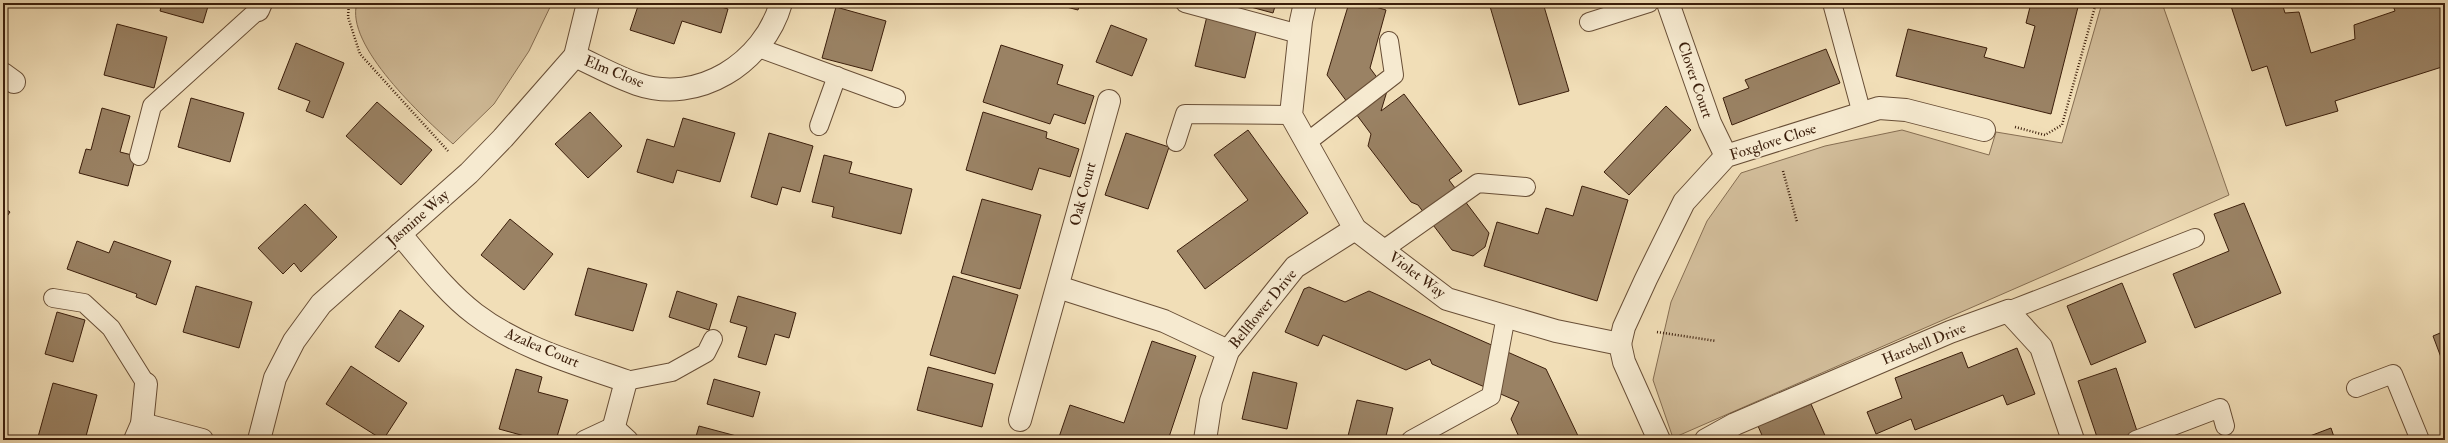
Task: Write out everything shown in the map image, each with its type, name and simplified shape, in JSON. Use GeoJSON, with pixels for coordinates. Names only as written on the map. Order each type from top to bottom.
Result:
{"type":"FeatureCollection","features":[{"type":"Feature","properties":{"kind":"street","name":"Jasmine Way"},"geometry":{"type":"LineString","coordinates":[[259,440],[274,378],[294,341],[321,304],[469,173],[503,138],[575,56],[588,3]]}},
{"type":"Feature","properties":{"kind":"street","name":"Elm Close"},"geometry":{"type":"LineString","coordinates":[[575,56],[637,84],[668,89],[697,87],[730,71],[759,48],[781,3]]}},
{"type":"Feature","properties":{"kind":"street"},"geometry":{"type":"LineString","coordinates":[[1291,115],[1305,3]]}},
{"type":"Feature","properties":{"kind":"street","name":"Clover Court"},"geometry":{"type":"LineString","coordinates":[[1668,3],[1710,123],[1726,156]]}},
{"type":"Feature","properties":{"kind":"street","name":"Oak Court"},"geometry":{"type":"LineString","coordinates":[[1020,420],[1109,101]]}},
{"type":"Feature","properties":{"kind":"street","name":"Foxglove Close"},"geometry":{"type":"LineString","coordinates":[[1622,336],[1684,202],[1726,156],[1879,108],[1906,110],[1984,130]]}},
{"type":"Feature","properties":{"kind":"street","name":"Violet Way"},"geometry":{"type":"LineString","coordinates":[[1291,115],[1355,229],[1446,299],[1556,331],[1622,336]]}},
{"type":"Feature","properties":{"kind":"street","name":"Bellflower Drive"},"geometry":{"type":"LineString","coordinates":[[1204,440],[1212,401],[1228,351],[1295,267],[1355,229]]}},
{"type":"Feature","properties":{"kind":"street","name":"Azalea Court"},"geometry":{"type":"LineString","coordinates":[[400,234],[437,278],[474,314],[505,334],[537,350],[626,380]]}},
{"type":"Feature","properties":{"kind":"street"},"geometry":{"type":"LineString","coordinates":[[1058,287],[1164,321],[1228,351]]}},
{"type":"Feature","properties":{"kind":"street"},"geometry":{"type":"LineString","coordinates":[[2008,311],[2041,347],[2073,440]]}},
{"type":"Feature","properties":{"kind":"street","name":"Harebell Drive"},"geometry":{"type":"LineString","coordinates":[[1706,440],[1735,424],[1950,332],[2008,311]]}},
{"type":"Feature","properties":{"kind":"street"},"geometry":{"type":"LineString","coordinates":[[1622,336],[1624,362],[1659,440]]}},
{"type":"Feature","properties":{"kind":"street"},"geometry":{"type":"LineString","coordinates":[[621,433],[626,380]]}},
{"type":"Feature","properties":{"kind":"street"},"geometry":{"type":"LineString","coordinates":[[146,384],[139,432],[202,440]]}},
{"type":"Feature","properties":{"kind":"lane"},"geometry":{"type":"LineString","coordinates":[[1185,3],[1300,34]]}},
{"type":"Feature","properties":{"kind":"lane"},"geometry":{"type":"LineString","coordinates":[[1589,22],[1649,3]]}},
{"type":"Feature","properties":{"kind":"lane"},"geometry":{"type":"LineString","coordinates":[[1832,3],[1862,114]]}},
{"type":"Feature","properties":{"kind":"lane"},"geometry":{"type":"LineString","coordinates":[[139,156],[152,106],[259,7]]}},
{"type":"Feature","properties":{"kind":"lane"},"geometry":{"type":"LineString","coordinates":[[1306,143],[1394,75],[1389,40]]}},
{"type":"Feature","properties":{"kind":"lane"},"geometry":{"type":"LineString","coordinates":[[759,48],[896,98]]}},
{"type":"Feature","properties":{"kind":"lane"},"geometry":{"type":"LineString","coordinates":[[818,126],[837,76]]}},
{"type":"Feature","properties":{"kind":"lane"},"geometry":{"type":"LineString","coordinates":[[1176,142],[1185,114],[1291,115]]}},
{"type":"Feature","properties":{"kind":"lane"},"geometry":{"type":"LineString","coordinates":[[1383,250],[1478,183],[1526,187]]}},
{"type":"Feature","properties":{"kind":"lane"},"geometry":{"type":"LineString","coordinates":[[2008,311],[2195,238]]}},
{"type":"Feature","properties":{"kind":"lane"},"geometry":{"type":"LineString","coordinates":[[53,298],[84,303],[111,328],[146,384]]}},
{"type":"Feature","properties":{"kind":"lane"},"geometry":{"type":"LineString","coordinates":[[1411,440],[1491,396],[1506,316]]}},
{"type":"Feature","properties":{"kind":"lane"},"geometry":{"type":"LineString","coordinates":[[626,380],[672,372],[706,353],[713,339]]}},
{"type":"Feature","properties":{"kind":"lane"},"geometry":{"type":"LineString","coordinates":[[2356,388],[2393,374],[2420,440]]}},
{"type":"Feature","properties":{"kind":"lane"},"geometry":{"type":"LineString","coordinates":[[2136,440],[2220,408],[2225,426]]}},
{"type":"Feature","properties":{"kind":"lane"},"geometry":{"type":"LineString","coordinates":[[584,440],[621,433]]}},
{"type":"Feature","properties":{"kind":"path"},"geometry":{"type":"LineString","coordinates":[[349,3],[348,17],[360,54],[469,173]]}},
{"type":"Feature","properties":{"kind":"path"},"geometry":{"type":"LineString","coordinates":[[1984,130],[1989,120],[2045,135],[2062,125],[2096,3]]}},
{"type":"Feature","properties":{"kind":"path"},"geometry":{"type":"LineString","coordinates":[[3,19],[6,21],[3,36]]}},
{"type":"Feature","properties":{"kind":"path"},"geometry":{"type":"LineString","coordinates":[[1775,141],[1797,222]]}},
{"type":"Feature","properties":{"kind":"path"},"geometry":{"type":"LineString","coordinates":[[1622,336],[1716,341]]}},
{"type":"Feature","properties":{"kind":"shaded area"},"geometry":{"type":"Polygon","coordinates":[[[357,3],[552,3],[529,51],[494,104],[453,144],[406,99],[389,80],[374,59],[362,39],[356,20],[357,3]]]}},
{"type":"Feature","properties":{"kind":"shaded area"},"geometry":{"type":"Polygon","coordinates":[[[2102,3],[2162,3],[2229,195],[1673,438],[1653,380],[1671,302],[1707,221],[1741,173],[1825,146],[1902,130],[1989,155],[1996,132],[2062,143],[2102,3]]]}},
{"type":"Feature","properties":{"kind":"building"},"geometry":{"type":"Polygon","coordinates":[[[162,3],[209,3],[203,23],[160,11],[162,3]]]}},
{"type":"Feature","properties":{"kind":"building"},"geometry":{"type":"Polygon","coordinates":[[[639,3],[708,3],[728,9],[721,33],[682,21],[674,44],[630,30],[639,3]]]}},
{"type":"Feature","properties":{"kind":"building"},"geometry":{"type":"Polygon","coordinates":[[[1051,3],[1080,3],[1078,10],[1051,3]]]}},
{"type":"Feature","properties":{"kind":"building"},"geometry":{"type":"Polygon","coordinates":[[[1236,3],[1276,3],[1273,13],[1236,3]]]}},
{"type":"Feature","properties":{"kind":"building"},"geometry":{"type":"Polygon","coordinates":[[[1349,3],[1362,3],[1386,10],[1370,68],[1387,91],[1381,111],[1404,94],[1462,171],[1449,180],[1489,233],[1485,247],[1473,256],[1452,250],[1418,205],[1411,202],[1368,146],[1371,134],[1327,75],[1349,3]]]}},
{"type":"Feature","properties":{"kind":"building"},"geometry":{"type":"Polygon","coordinates":[[[1489,3],[1543,3],[1569,91],[1519,105],[1489,3]]]}},
{"type":"Feature","properties":{"kind":"building"},"geometry":{"type":"Polygon","coordinates":[[[2031,3],[2079,3],[2051,114],[1896,76],[1908,29],[1987,48],[1984,57],[2024,68],[2035,26],[2026,23],[2031,3]]]}},
{"type":"Feature","properties":{"kind":"building"},"geometry":{"type":"Polygon","coordinates":[[[2230,3],[2282,3],[2285,13],[2299,12],[2311,53],[2355,39],[2354,25],[2395,11],[2392,3],[2440,3],[2445,7],[2445,66],[2335,101],[2338,111],[2286,126],[2267,66],[2252,71],[2230,3]]]}},
{"type":"Feature","properties":{"kind":"building"},"geometry":{"type":"Polygon","coordinates":[[[836,7],[886,21],[872,71],[822,58],[836,7]]]}},
{"type":"Feature","properties":{"kind":"building"},"geometry":{"type":"Polygon","coordinates":[[[1207,16],[1257,28],[1245,78],[1195,66],[1207,16]]]}},
{"type":"Feature","properties":{"kind":"building"},"geometry":{"type":"Polygon","coordinates":[[[117,24],[167,37],[154,88],[104,75],[117,24]]]}},
{"type":"Feature","properties":{"kind":"building"},"geometry":{"type":"Polygon","coordinates":[[[1111,25],[1147,39],[1132,76],[1096,62],[1111,25]]]}},
{"type":"Feature","properties":{"kind":"building"},"geometry":{"type":"Polygon","coordinates":[[[296,43],[344,63],[323,118],[306,111],[310,101],[278,89],[296,43]]]}},
{"type":"Feature","properties":{"kind":"building"},"geometry":{"type":"Polygon","coordinates":[[[1001,45],[1063,65],[1057,84],[1094,96],[1085,124],[1054,114],[1050,124],[983,102],[1001,45]]]}},
{"type":"Feature","properties":{"kind":"building"},"geometry":{"type":"Polygon","coordinates":[[[1826,49],[1840,83],[1732,125],[1723,98],[1749,88],[1745,80],[1826,49]]]}},
{"type":"Feature","properties":{"kind":"building"},"geometry":{"type":"Polygon","coordinates":[[[191,98],[244,113],[230,162],[178,147],[191,98]]]}},
{"type":"Feature","properties":{"kind":"building"},"geometry":{"type":"Polygon","coordinates":[[[377,102],[432,150],[401,185],[346,136],[377,102]]]}},
{"type":"Feature","properties":{"kind":"building"},"geometry":{"type":"Polygon","coordinates":[[[1666,106],[1691,130],[1629,195],[1604,172],[1666,106]]]}},
{"type":"Feature","properties":{"kind":"building"},"geometry":{"type":"Polygon","coordinates":[[[102,108],[130,116],[120,152],[136,156],[128,186],[79,173],[86,149],[91,150],[102,108]]]}},
{"type":"Feature","properties":{"kind":"building"},"geometry":{"type":"Polygon","coordinates":[[[590,112],[622,146],[588,178],[555,144],[590,112]]]}},
{"type":"Feature","properties":{"kind":"building"},"geometry":{"type":"Polygon","coordinates":[[[983,112],[1047,132],[1046,138],[1079,149],[1070,177],[1039,168],[1032,190],[966,170],[983,112]]]}},
{"type":"Feature","properties":{"kind":"building"},"geometry":{"type":"Polygon","coordinates":[[[683,118],[735,133],[720,182],[677,170],[673,183],[637,172],[647,139],[674,147],[683,118]]]}},
{"type":"Feature","properties":{"kind":"building"},"geometry":{"type":"Polygon","coordinates":[[[1248,130],[1308,213],[1205,289],[1177,251],[1248,200],[1214,155],[1248,130]]]}},
{"type":"Feature","properties":{"kind":"building"},"geometry":{"type":"Polygon","coordinates":[[[769,133],[813,146],[800,192],[782,187],[777,205],[751,197],[769,133]]]}},
{"type":"Feature","properties":{"kind":"building"},"geometry":{"type":"Polygon","coordinates":[[[1126,133],[1169,147],[1148,209],[1105,195],[1126,133]]]}},
{"type":"Feature","properties":{"kind":"building"},"geometry":{"type":"Polygon","coordinates":[[[824,155],[852,162],[849,173],[912,189],[901,234],[832,217],[834,207],[812,202],[824,155]]]}},
{"type":"Feature","properties":{"kind":"building"},"geometry":{"type":"Polygon","coordinates":[[[1582,186],[1628,200],[1597,301],[1484,266],[1497,222],[1538,234],[1546,208],[1573,216],[1582,186]]]}},
{"type":"Feature","properties":{"kind":"building"},"geometry":{"type":"Polygon","coordinates":[[[982,199],[1041,215],[1020,289],[961,273],[982,199]]]}},
{"type":"Feature","properties":{"kind":"building"},"geometry":{"type":"Polygon","coordinates":[[[2244,203],[2281,293],[2195,328],[2173,274],[2229,251],[2214,214],[2244,203]]]}},
{"type":"Feature","properties":{"kind":"building"},"geometry":{"type":"Polygon","coordinates":[[[305,204],[337,237],[301,272],[294,263],[283,274],[258,248],[305,204]]]}},
{"type":"Feature","properties":{"kind":"building"},"geometry":{"type":"Polygon","coordinates":[[[3,207],[10,212],[3,222],[3,207]]]}},
{"type":"Feature","properties":{"kind":"building"},"geometry":{"type":"Polygon","coordinates":[[[510,219],[553,254],[524,290],[481,255],[510,219]]]}},
{"type":"Feature","properties":{"kind":"building"},"geometry":{"type":"Polygon","coordinates":[[[77,241],[109,253],[114,241],[171,261],[156,305],[136,297],[137,294],[67,269],[77,241]]]}},
{"type":"Feature","properties":{"kind":"building"},"geometry":{"type":"Polygon","coordinates":[[[588,268],[647,284],[633,331],[575,315],[588,268]]]}},
{"type":"Feature","properties":{"kind":"building"},"geometry":{"type":"Polygon","coordinates":[[[953,276],[1018,295],[995,374],[930,355],[953,276]]]}},
{"type":"Feature","properties":{"kind":"building"},"geometry":{"type":"Polygon","coordinates":[[[2122,283],[2146,342],[2091,365],[2067,306],[2122,283]]]}},
{"type":"Feature","properties":{"kind":"building"},"geometry":{"type":"Polygon","coordinates":[[[196,286],[252,302],[239,348],[183,332],[196,286]]]}},
{"type":"Feature","properties":{"kind":"building"},"geometry":{"type":"Polygon","coordinates":[[[1309,287],[1345,302],[1369,291],[1546,369],[1580,440],[1526,440],[1519,437],[1511,419],[1519,402],[1432,364],[1430,359],[1406,370],[1323,335],[1318,346],[1285,332],[1304,289],[1309,287]]]}},
{"type":"Feature","properties":{"kind":"building"},"geometry":{"type":"Polygon","coordinates":[[[677,291],[717,304],[709,330],[669,317],[677,291]]]}},
{"type":"Feature","properties":{"kind":"building"},"geometry":{"type":"Polygon","coordinates":[[[738,296],[796,313],[789,338],[775,334],[766,365],[738,357],[747,327],[730,322],[738,296]]]}},
{"type":"Feature","properties":{"kind":"building"},"geometry":{"type":"Polygon","coordinates":[[[400,310],[424,326],[399,362],[375,347],[400,310]]]}},
{"type":"Feature","properties":{"kind":"building"},"geometry":{"type":"Polygon","coordinates":[[[57,312],[85,320],[73,362],[45,354],[57,312]]]}},
{"type":"Feature","properties":{"kind":"building"},"geometry":{"type":"Polygon","coordinates":[[[2445,331],[2445,368],[2433,336],[2445,331]]]}},
{"type":"Feature","properties":{"kind":"building"},"geometry":{"type":"Polygon","coordinates":[[[1152,341],[1196,356],[1168,440],[1058,440],[1070,405],[1124,423],[1152,341]]]}},
{"type":"Feature","properties":{"kind":"building"},"geometry":{"type":"Polygon","coordinates":[[[2017,348],[2035,394],[2007,405],[2003,395],[1915,430],[1911,419],[1876,434],[1867,412],[1902,398],[1895,378],[1962,352],[1968,368],[2017,348]]]}},
{"type":"Feature","properties":{"kind":"building"},"geometry":{"type":"Polygon","coordinates":[[[351,366],[407,403],[383,440],[326,404],[351,366]]]}},
{"type":"Feature","properties":{"kind":"building"},"geometry":{"type":"Polygon","coordinates":[[[928,367],[993,384],[982,427],[917,410],[928,367]]]}},
{"type":"Feature","properties":{"kind":"building"},"geometry":{"type":"Polygon","coordinates":[[[2116,368],[2138,434],[2120,440],[2098,440],[2078,381],[2116,368]]]}},
{"type":"Feature","properties":{"kind":"building"},"geometry":{"type":"Polygon","coordinates":[[[516,369],[542,377],[538,392],[568,400],[556,440],[539,440],[499,429],[516,369]]]}},
{"type":"Feature","properties":{"kind":"building"},"geometry":{"type":"Polygon","coordinates":[[[1253,372],[1297,383],[1287,429],[1242,419],[1253,372]]]}},
{"type":"Feature","properties":{"kind":"building"},"geometry":{"type":"Polygon","coordinates":[[[714,379],[760,392],[753,417],[707,404],[714,379]]]}},
{"type":"Feature","properties":{"kind":"building"},"geometry":{"type":"Polygon","coordinates":[[[53,383],[97,395],[85,440],[49,440],[38,437],[53,383]]]}},
{"type":"Feature","properties":{"kind":"building"},"geometry":{"type":"Polygon","coordinates":[[[1357,400],[1393,408],[1385,440],[1347,440],[1357,400]]]}},
{"type":"Feature","properties":{"kind":"building"},"geometry":{"type":"Polygon","coordinates":[[[1811,404],[1827,440],[1764,440],[1758,426],[1811,404]]]}},
{"type":"Feature","properties":{"kind":"building"},"geometry":{"type":"Polygon","coordinates":[[[699,426],[744,438],[743,440],[695,440],[699,426]]]}},
{"type":"Feature","properties":{"kind":"building"},"geometry":{"type":"Polygon","coordinates":[[[2331,428],[2335,440],[2302,439],[2331,428]]]}}]}
